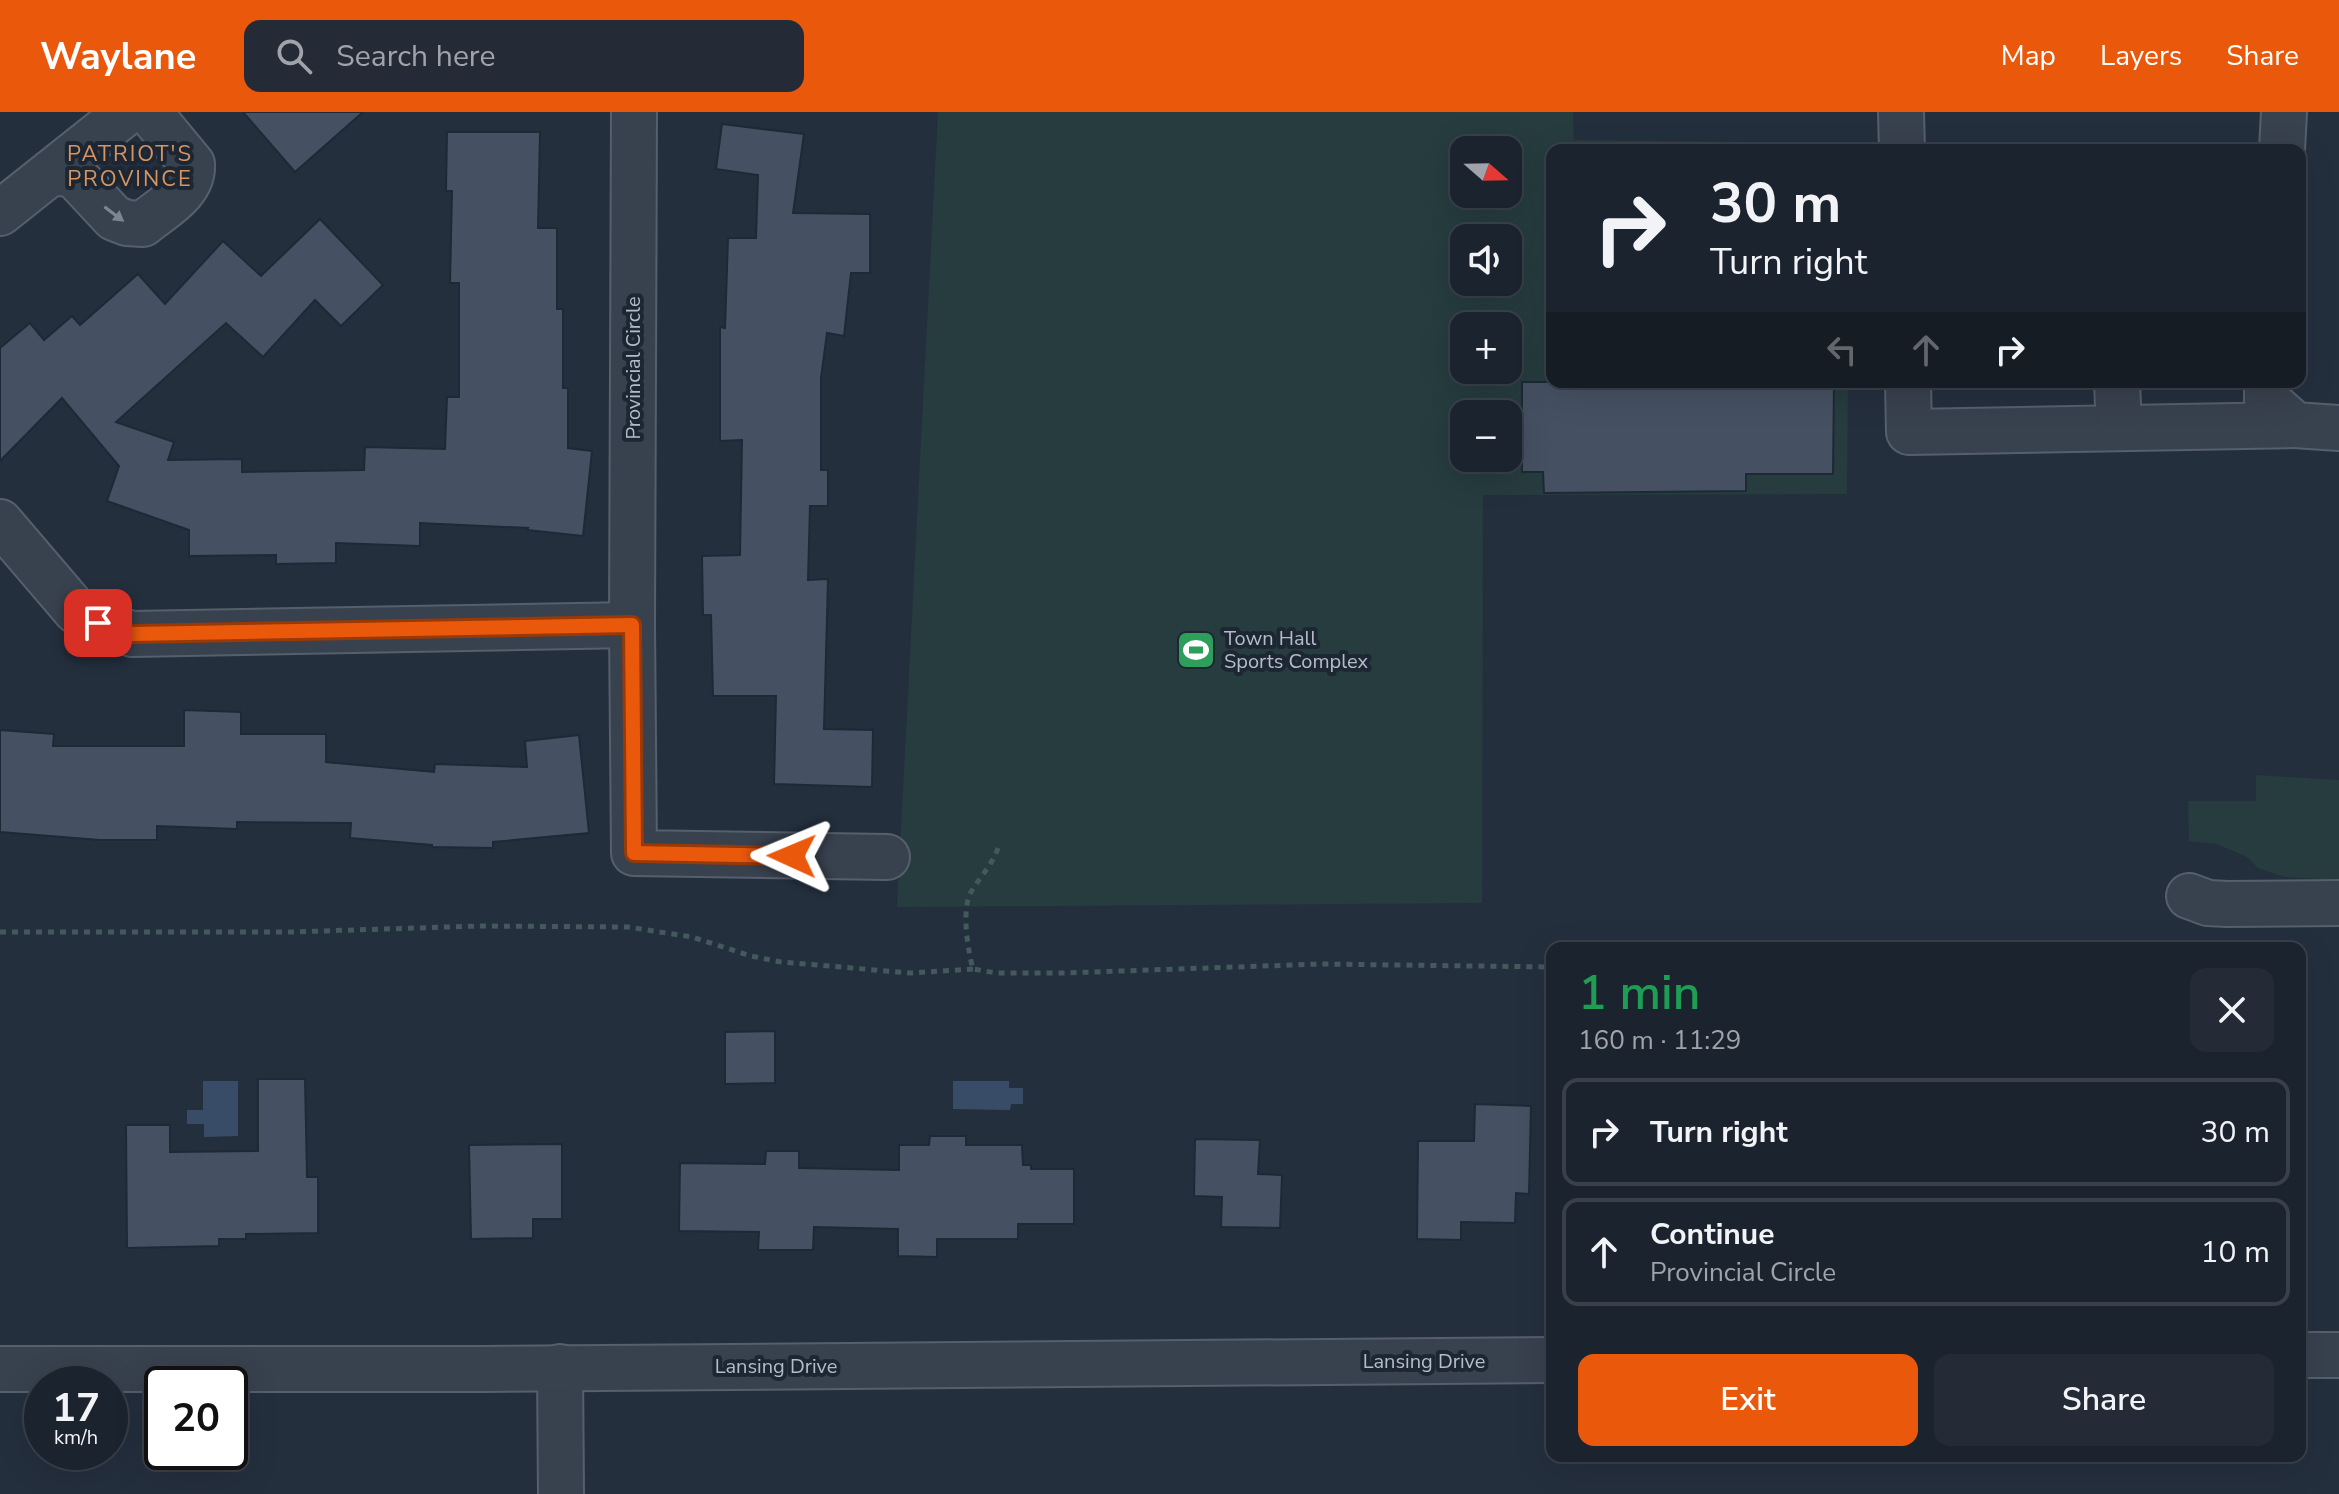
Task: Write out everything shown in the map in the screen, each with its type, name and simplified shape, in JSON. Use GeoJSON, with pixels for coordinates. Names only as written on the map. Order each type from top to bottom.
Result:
{"type":"FeatureCollection","features":[{"type":"Feature","properties":{"kind":"street"},"geometry":{"type":"LineString","coordinates":[[0,213],[127,112]]}},
{"type":"Feature","properties":{"kind":"street"},"geometry":{"type":"LineString","coordinates":[[52,172],[74,175],[114,218],[143,224],[188,187],[193,175],[192,164],[149,112]]}},
{"type":"Feature","properties":{"kind":"street","name":"Provincial Circle"},"geometry":{"type":"LineString","coordinates":[[634,112],[634,853],[887,857]]}},
{"type":"Feature","properties":{"kind":"street"},"geometry":{"type":"LineString","coordinates":[[1901,112],[1902,144]]}},
{"type":"Feature","properties":{"kind":"street"},"geometry":{"type":"LineString","coordinates":[[2282,144],[2284,112]]}},
{"type":"Feature","properties":{"kind":"street"},"geometry":{"type":"LineString","coordinates":[[1908,388],[1909,432],[2295,425],[2339,428]]}},
{"type":"Feature","properties":{"kind":"street"},"geometry":{"type":"LineString","coordinates":[[2117,388],[2119,428]]}},
{"type":"Feature","properties":{"kind":"street"},"geometry":{"type":"LineString","coordinates":[[2267,388],[2267,400],[2295,425]]}},
{"type":"Feature","properties":{"kind":"street"},"geometry":{"type":"LineString","coordinates":[[0,522],[76,611],[98,623],[132,634],[632,625]]}},
{"type":"Feature","properties":{"kind":"street"},"geometry":{"type":"LineString","coordinates":[[2189,896],[2208,903],[2227,904],[2339,903]]}},
{"type":"Feature","properties":{"kind":"street"},"geometry":{"type":"LineString","coordinates":[[2306,1355],[2339,1355]]}},
{"type":"Feature","properties":{"kind":"street","name":"Lansing Drive"},"geometry":{"type":"LineString","coordinates":[[0,1369],[452,1369],[1546,1360]]}},
{"type":"Feature","properties":{"kind":"street"},"geometry":{"type":"LineString","coordinates":[[560,1367],[561,1494]]}},
{"type":"Feature","properties":{"kind":"path"},"geometry":{"type":"LineString","coordinates":[[973,969],[967,947],[969,895],[993,862],[998,848]]}},
{"type":"Feature","properties":{"kind":"path"},"geometry":{"type":"LineString","coordinates":[[0,932],[628,927],[692,937],[781,962],[911,973],[973,969],[996,973],[1051,973],[1321,964],[1546,967]]}},
{"type":"Feature","properties":{"kind":"green space","name":"Town Hall Sports Complex"},"geometry":{"type":"Polygon","coordinates":[[[938,112],[1573,112],[1574,140],[1850,143],[1546,144],[1546,388],[1848,388],[1847,494],[1483,495],[1482,903],[897,907],[938,112]]]}},
{"type":"Feature","properties":{"kind":"green space"},"geometry":{"type":"Polygon","coordinates":[[[2256,775],[2339,780],[2339,880],[2284,877],[2258,868],[2247,857],[2217,844],[2189,841],[2188,801],[2256,801],[2256,775]]]}},
{"type":"Feature","properties":{"kind":"water"},"geometry":{"type":"Polygon","coordinates":[[[203,1081],[238,1081],[238,1136],[204,1137],[204,1124],[187,1124],[187,1110],[203,1110],[203,1081]]]}},
{"type":"Feature","properties":{"kind":"water"},"geometry":{"type":"Polygon","coordinates":[[[953,1081],[1009,1081],[1009,1088],[1023,1088],[1023,1104],[1011,1104],[1010,1110],[953,1109],[953,1081]]]}},
{"type":"Feature","properties":{"kind":"building"},"geometry":{"type":"Polygon","coordinates":[[[243,112],[363,112],[295,172],[243,112]]]}},
{"type":"Feature","properties":{"kind":"building"},"geometry":{"type":"Polygon","coordinates":[[[722,124],[804,134],[793,213],[870,214],[870,273],[851,273],[844,336],[827,333],[821,378],[821,470],[828,470],[828,506],[810,506],[808,580],[828,579],[824,729],[873,730],[872,787],[774,784],[776,696],[713,696],[711,615],[703,615],[702,556],[740,555],[742,440],[720,441],[720,327],[725,328],[728,238],[756,238],[758,175],[716,169],[722,124]]]}},
{"type":"Feature","properties":{"kind":"building"},"geometry":{"type":"Polygon","coordinates":[[[447,132],[540,132],[538,228],[557,228],[557,309],[563,309],[563,388],[568,388],[568,448],[592,451],[583,536],[528,528],[420,523],[420,546],[336,543],[336,563],[276,564],[276,555],[189,556],[189,530],[107,501],[119,466],[62,398],[0,461],[0,348],[30,323],[44,340],[72,316],[80,325],[138,274],[165,304],[223,241],[261,276],[320,219],[383,285],[341,326],[315,300],[263,357],[226,323],[116,422],[174,442],[168,460],[242,459],[242,472],[364,470],[365,447],[445,449],[447,397],[459,397],[459,283],[450,283],[452,191],[446,191],[447,132]]]}},
{"type":"Feature","properties":{"kind":"building"},"geometry":{"type":"Polygon","coordinates":[[[1522,382],[1546,382],[1546,388],[1834,388],[1833,474],[1746,474],[1746,491],[1544,493],[1543,472],[1522,472],[1522,382]]]}},
{"type":"Feature","properties":{"kind":"building"},"geometry":{"type":"Polygon","coordinates":[[[184,710],[241,712],[241,734],[326,734],[326,762],[434,772],[435,764],[527,767],[525,741],[579,735],[589,833],[493,842],[493,848],[432,847],[350,838],[351,823],[237,822],[237,829],[157,826],[157,840],[100,840],[0,832],[0,730],[54,734],[53,746],[184,746],[184,710]]]}},
{"type":"Feature","properties":{"kind":"building"},"geometry":{"type":"Polygon","coordinates":[[[775,1031],[775,1083],[725,1084],[725,1032],[775,1031]]]}},
{"type":"Feature","properties":{"kind":"building"},"geometry":{"type":"Polygon","coordinates":[[[258,1079],[305,1079],[307,1177],[318,1177],[318,1233],[246,1234],[246,1239],[219,1239],[219,1246],[127,1248],[126,1125],[170,1125],[170,1152],[258,1151],[258,1079]]]}},
{"type":"Feature","properties":{"kind":"building"},"geometry":{"type":"Polygon","coordinates":[[[1475,1104],[1531,1106],[1529,1194],[1516,1193],[1515,1223],[1461,1222],[1461,1240],[1417,1239],[1418,1141],[1474,1141],[1475,1104]]]}},
{"type":"Feature","properties":{"kind":"building"},"geometry":{"type":"Polygon","coordinates":[[[930,1136],[966,1136],[966,1145],[1022,1145],[1023,1165],[1031,1165],[1031,1169],[1074,1169],[1074,1224],[1018,1224],[1018,1239],[937,1239],[937,1257],[898,1256],[898,1229],[814,1227],[813,1250],[758,1250],[759,1232],[679,1231],[680,1163],[765,1164],[766,1151],[799,1151],[799,1168],[899,1170],[899,1145],[929,1145],[930,1136]]]}},
{"type":"Feature","properties":{"kind":"building"},"geometry":{"type":"Polygon","coordinates":[[[1195,1139],[1260,1140],[1258,1174],[1282,1175],[1280,1228],[1221,1227],[1222,1197],[1194,1196],[1195,1139]]]}},
{"type":"Feature","properties":{"kind":"building"},"geometry":{"type":"Polygon","coordinates":[[[562,1144],[562,1219],[533,1219],[533,1238],[471,1239],[469,1145],[562,1144]]]}},
{"type":"Feature","properties":{"kind":"place","name":"Town Hall Sports Complex"},"geometry":{"type":"Point","coordinates":[1196,650]}},
{"type":"Feature","properties":{"kind":"district","name":"PATRIOT'S PROVINCE"},"geometry":{"type":"Point","coordinates":[130,166]}},
{"type":"Feature","properties":{"kind":"route"},"geometry":{"type":"LineString","coordinates":[[98,623],[132,634],[632,625],[634,853],[792,856]]}}]}
